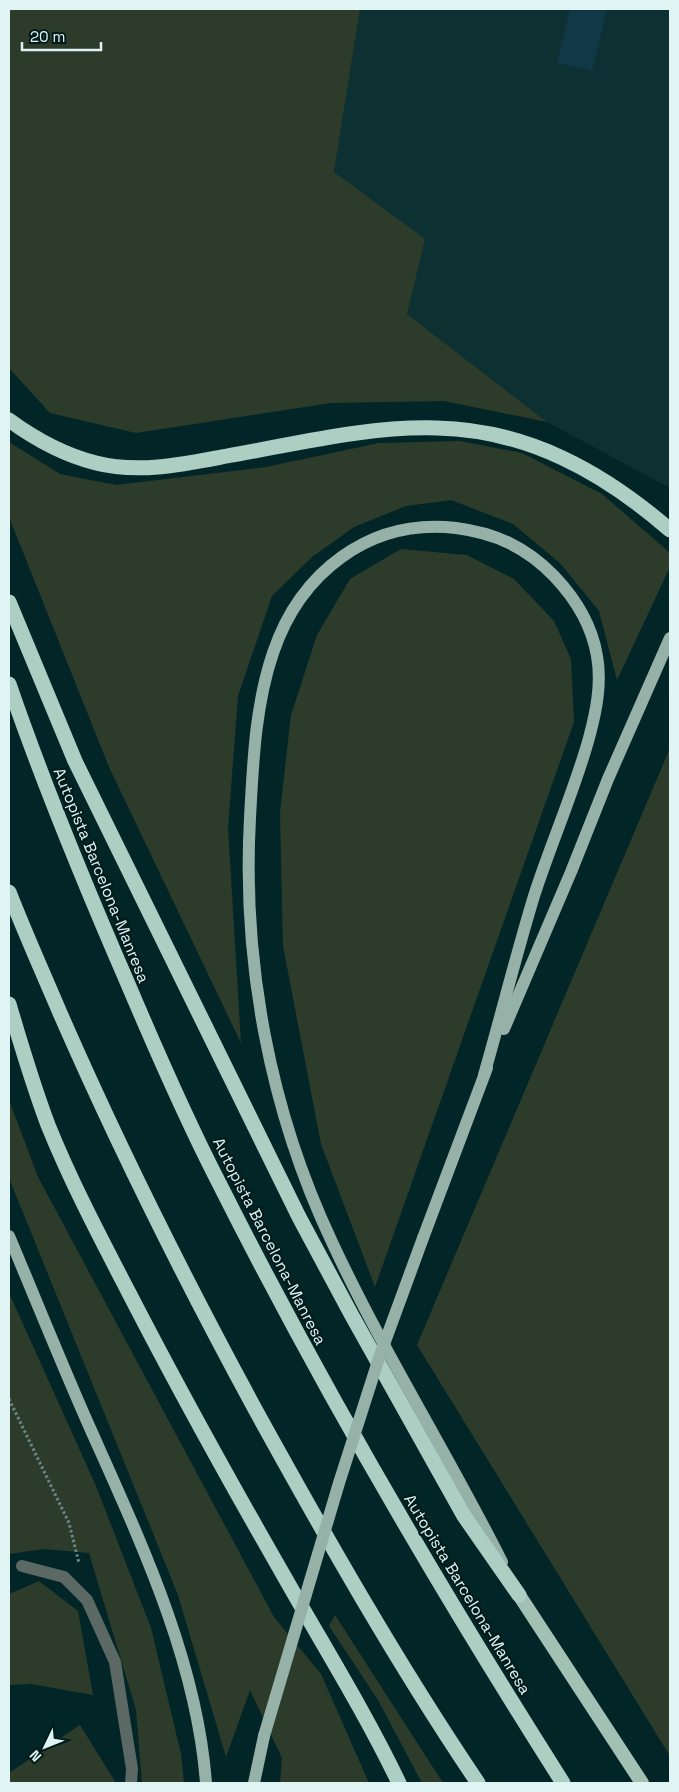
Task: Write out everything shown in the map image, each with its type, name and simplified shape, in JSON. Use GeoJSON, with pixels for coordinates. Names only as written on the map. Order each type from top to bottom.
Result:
{"type":"FeatureCollection","features":[{"type":"Feature","properties":{"kind":"highway"},"geometry":{"type":"LineString","coordinates":[[9,420],[32,436],[63,452],[96,463],[123,467],[152,467],[187,463],[341,436],[393,430],[437,428],[485,432],[532,445],[595,474],[640,504],[670,530]]}},
{"type":"Feature","properties":{"kind":"highway"},"geometry":{"type":"LineString","coordinates":[[9,602],[75,761],[299,1217],[464,1516],[519,1595],[642,1783]]}},
{"type":"Feature","properties":{"kind":"highway","name":"Autopista Barcelona-Manresa"},"geometry":{"type":"LineString","coordinates":[[9,684],[62,828],[107,936],[162,1064],[216,1178],[338,1409],[448,1598],[563,1783]]}},
{"type":"Feature","properties":{"kind":"highway"},"geometry":{"type":"LineString","coordinates":[[9,892],[93,1088],[149,1206],[222,1347],[310,1506],[394,1650],[478,1783]]}},
{"type":"Feature","properties":{"kind":"highway"},"geometry":{"type":"LineString","coordinates":[[9,1004],[31,1078],[49,1127],[75,1186],[115,1266],[171,1376],[284,1578],[372,1729],[399,1783]]}},
{"type":"Feature","properties":{"kind":"main road"},"geometry":{"type":"LineString","coordinates":[[484,1075],[534,896],[579,775],[589,740],[599,692],[598,661],[590,632],[568,591],[527,552],[500,538],[472,530],[445,527],[416,527],[389,532],[366,542],[342,556],[321,574],[300,599],[284,625],[272,656],[263,690],[257,726],[249,831],[248,876],[257,990],[267,1047],[278,1092],[302,1170],[330,1239],[358,1296],[476,1510],[519,1595]]}},
{"type":"Feature","properties":{"kind":"main road"},"geometry":{"type":"LineString","coordinates":[[254,1783],[264,1736],[339,1482],[379,1358],[484,1075],[571,872],[608,779],[670,638]]}},
{"type":"Feature","properties":{"kind":"main road"},"geometry":{"type":"LineString","coordinates":[[9,1236],[160,1591],[196,1714],[204,1750],[206,1783]]}},
{"type":"Feature","properties":{"kind":"lane"},"geometry":{"type":"LineString","coordinates":[[22,1566],[64,1577],[88,1600],[115,1662],[132,1769],[131,1783]]}},
{"type":"Feature","properties":{"kind":"path"},"geometry":{"type":"LineString","coordinates":[[9,1399],[69,1523],[88,1600]]}},
{"type":"Feature","properties":{"kind":"shaded area"},"geometry":{"type":"Polygon","coordinates":[[[360,9],[670,9],[670,488],[547,422],[407,314],[424,239],[334,172],[360,9]]]}},
{"type":"Feature","properties":{"kind":"green space"},"geometry":{"type":"Polygon","coordinates":[[[9,9],[360,9],[334,172],[425,239],[407,314],[547,422],[444,401],[331,403],[136,433],[50,413],[9,368],[9,9]]]}},
{"type":"Feature","properties":{"kind":"green space"},"geometry":{"type":"Polygon","coordinates":[[[460,441],[522,453],[602,494],[670,553],[670,567],[617,680],[599,611],[560,563],[513,524],[451,500],[406,506],[354,527],[312,557],[272,596],[238,696],[228,828],[241,1043],[109,767],[9,517],[9,442],[60,474],[116,485],[266,467],[379,443],[460,441]]]}},
{"type":"Feature","properties":{"kind":"green space"},"geometry":{"type":"Polygon","coordinates":[[[401,549],[467,555],[514,579],[554,621],[571,659],[574,722],[375,1287],[321,1144],[283,946],[280,813],[291,715],[317,635],[350,579],[401,549]]]}},
{"type":"Feature","properties":{"kind":"green space"},"geometry":{"type":"Polygon","coordinates":[[[670,748],[670,1756],[417,1345],[670,748]]]}},
{"type":"Feature","properties":{"kind":"green space"},"geometry":{"type":"Polygon","coordinates":[[[9,1100],[38,1177],[274,1617],[321,1674],[369,1783],[280,1783],[282,1758],[250,1690],[226,1757],[178,1595],[9,1178],[9,1100]]]}},
{"type":"Feature","properties":{"kind":"green space"},"geometry":{"type":"Polygon","coordinates":[[[9,1293],[96,1486],[151,1628],[181,1754],[184,1783],[142,1783],[136,1710],[89,1553],[44,1549],[9,1554],[9,1293]]]}},
{"type":"Feature","properties":{"kind":"green space"},"geometry":{"type":"Polygon","coordinates":[[[39,1581],[78,1611],[93,1695],[31,1684],[9,1685],[9,1594],[39,1581]]]}},
{"type":"Feature","properties":{"kind":"green space"},"geometry":{"type":"Polygon","coordinates":[[[335,1615],[443,1783],[422,1783],[378,1700],[329,1626],[335,1615]]]}},
{"type":"Feature","properties":{"kind":"green space"},"geometry":{"type":"Polygon","coordinates":[[[80,1725],[116,1783],[9,1783],[9,1773],[80,1725]]]}},
{"type":"Feature","properties":{"kind":"building"},"geometry":{"type":"Polygon","coordinates":[[[570,9],[607,9],[592,71],[557,63],[570,9]]]}}]}
